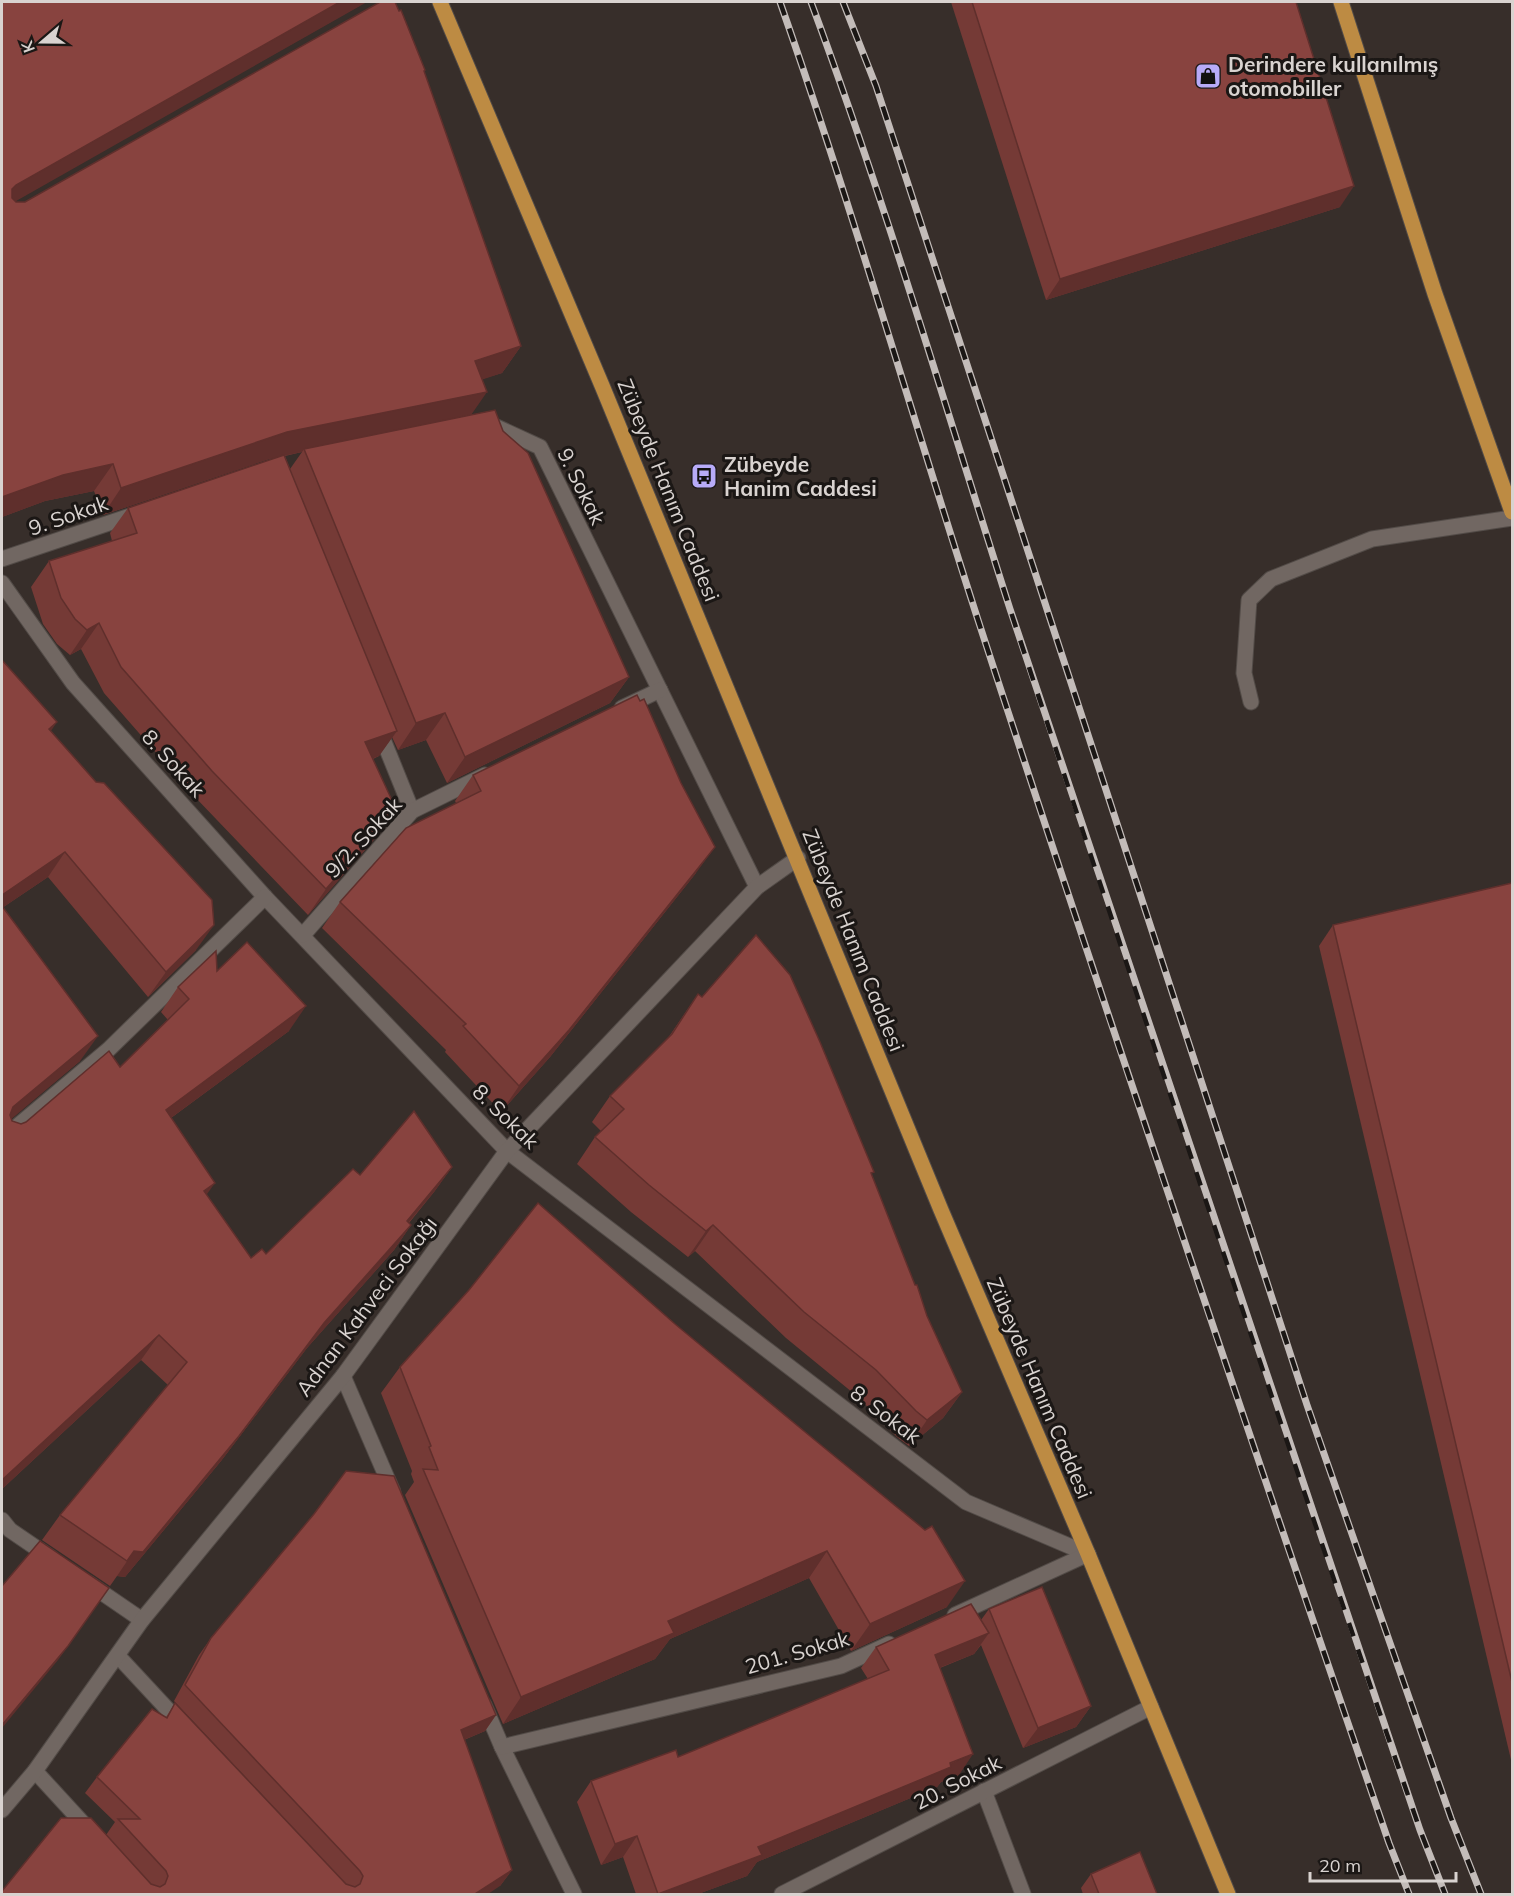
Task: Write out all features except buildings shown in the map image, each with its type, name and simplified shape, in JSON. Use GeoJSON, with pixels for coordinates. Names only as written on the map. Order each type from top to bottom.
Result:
{"type":"FeatureCollection","features":[{"type":"Feature","properties":{"kind":"main road","name":"Zübeyde Hanım Caddesi"},"geometry":{"type":"LineString","coordinates":[[440,2],[613,410],[941,1210],[1089,1554],[1228,1894]]}},
{"type":"Feature","properties":{"kind":"main road"},"geometry":{"type":"LineString","coordinates":[[1341,2],[1435,294],[1512,512]]}},
{"type":"Feature","properties":{"kind":"street","name":"9. Sokak"},"geometry":{"type":"LineString","coordinates":[[467,428],[490,424],[540,447],[757,887]]}},
{"type":"Feature","properties":{"kind":"street","name":"9. Sokak"},"geometry":{"type":"LineString","coordinates":[[2,559],[148,510]]}},
{"type":"Feature","properties":{"kind":"street"},"geometry":{"type":"LineString","coordinates":[[1251,702],[1244,673],[1249,600],[1271,579],[1372,539],[1512,518]]}},
{"type":"Feature","properties":{"kind":"street","name":"8. Sokak"},"geometry":{"type":"LineString","coordinates":[[2,583],[74,683],[266,897],[507,1151],[966,1502],[1089,1554]]}},
{"type":"Feature","properties":{"kind":"street"},"geometry":{"type":"LineString","coordinates":[[606,716],[660,690]]}},
{"type":"Feature","properties":{"kind":"street"},"geometry":{"type":"LineString","coordinates":[[372,711],[412,811]]}},
{"type":"Feature","properties":{"kind":"street","name":"9/2. Sokak"},"geometry":{"type":"LineString","coordinates":[[303,935],[412,811],[498,769]]}},
{"type":"Feature","properties":{"kind":"street","name":"Adnan Kahveci Sokağı"},"geometry":{"type":"LineString","coordinates":[[2,1810],[35,1771],[142,1620],[343,1376],[507,1151],[757,887],[798,858]]}},
{"type":"Feature","properties":{"kind":"street"},"geometry":{"type":"LineString","coordinates":[[2,1139],[108,1050],[266,897]]}},
{"type":"Feature","properties":{"kind":"street"},"geometry":{"type":"LineString","coordinates":[[343,1376],[399,1507]]}},
{"type":"Feature","properties":{"kind":"street"},"geometry":{"type":"LineString","coordinates":[[4,1530],[142,1620]]}},
{"type":"Feature","properties":{"kind":"street"},"geometry":{"type":"LineString","coordinates":[[938,1622],[1089,1554]]}},
{"type":"Feature","properties":{"kind":"street","name":"201. Sokak"},"geometry":{"type":"LineString","coordinates":[[502,1747],[842,1666],[906,1636]]}},
{"type":"Feature","properties":{"kind":"street"},"geometry":{"type":"LineString","coordinates":[[118,1656],[190,1733]]}},
{"type":"Feature","properties":{"kind":"street"},"geometry":{"type":"LineString","coordinates":[[478,1693],[574,1894]]}},
{"type":"Feature","properties":{"kind":"street","name":"20. Sokak"},"geometry":{"type":"LineString","coordinates":[[782,1894],[1151,1707]]}},
{"type":"Feature","properties":{"kind":"street"},"geometry":{"type":"LineString","coordinates":[[35,1771],[99,1842]]}},
{"type":"Feature","properties":{"kind":"street"},"geometry":{"type":"LineString","coordinates":[[984,1791],[1023,1894]]}},
{"type":"Feature","properties":{"kind":"railway"},"geometry":{"type":"LineString","coordinates":[[780,2],[832,156],[979,623],[1080,929],[1337,1691],[1389,1843],[1409,1894]]}},
{"type":"Feature","properties":{"kind":"railway"},"geometry":{"type":"LineString","coordinates":[[811,2],[864,152],[1010,609],[1212,1220],[1420,1830],[1445,1894]]}},
{"type":"Feature","properties":{"kind":"railway"},"geometry":{"type":"LineString","coordinates":[[843,2],[876,86],[1307,1405],[1451,1818],[1481,1894]]}},
{"type":"Feature","properties":{"kind":"place","name":"Derindere kullanılmış otomobiller"},"geometry":{"type":"Point","coordinates":[1208,76]}},
{"type":"Feature","properties":{"kind":"place","name":"Zübeyde Hanim Caddesi"},"geometry":{"type":"Point","coordinates":[704,476]}}]}
